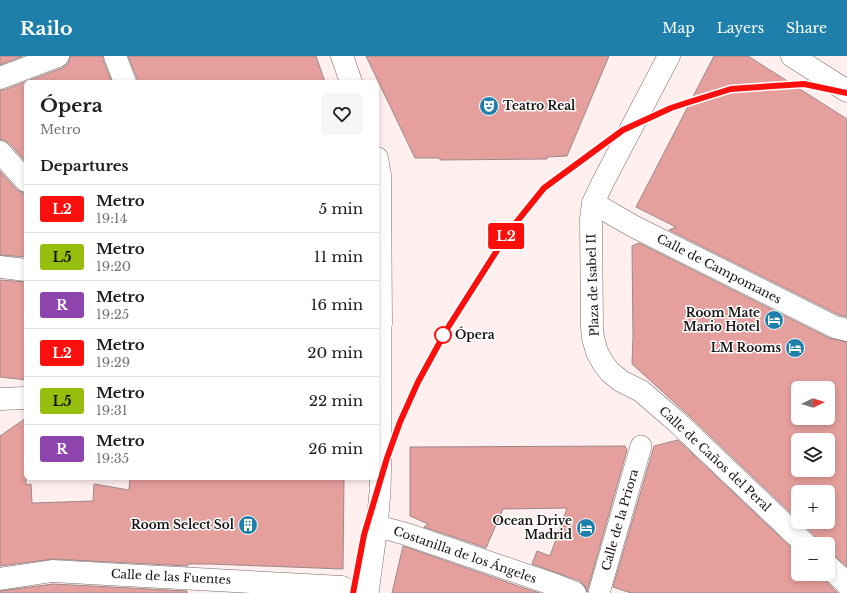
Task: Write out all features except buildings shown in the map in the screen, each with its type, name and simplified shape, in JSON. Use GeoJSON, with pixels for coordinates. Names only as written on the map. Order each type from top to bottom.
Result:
{"type":"FeatureCollection","features":[{"type":"Feature","properties":{"kind":"street"},"geometry":{"type":"LineString","coordinates":[[0,78],[58,56]]}},
{"type":"Feature","properties":{"kind":"street"},"geometry":{"type":"LineString","coordinates":[[115,56],[124,80]]}},
{"type":"Feature","properties":{"kind":"street"},"geometry":{"type":"LineString","coordinates":[[342,56],[350,80]]}},
{"type":"Feature","properties":{"kind":"street","name":"Plaza de Isabel II"},"geometry":{"type":"LineString","coordinates":[[621,381],[610,372],[603,363],[597,352],[593,338],[591,227],[593,203],[609,168],[669,56]]}},
{"type":"Feature","properties":{"kind":"street"},"geometry":{"type":"LineString","coordinates":[[792,56],[847,91]]}},
{"type":"Feature","properties":{"kind":"street"},"geometry":{"type":"LineString","coordinates":[[0,152],[24,179]]}},
{"type":"Feature","properties":{"kind":"street"},"geometry":{"type":"LineString","coordinates":[[368,593],[380,492],[379,169]]}},
{"type":"Feature","properties":{"kind":"street","name":"Calle de Campomanes"},"geometry":{"type":"LineString","coordinates":[[593,203],[634,226],[821,320],[835,327],[847,330]]}},
{"type":"Feature","properties":{"kind":"street"},"geometry":{"type":"LineString","coordinates":[[0,267],[24,270]]}},
{"type":"Feature","properties":{"kind":"street","name":"Calle de Caños del Peral"},"geometry":{"type":"LineString","coordinates":[[621,381],[642,391],[677,422],[798,537]]}},
{"type":"Feature","properties":{"kind":"street"},"geometry":{"type":"LineString","coordinates":[[0,399],[24,398]]}},
{"type":"Feature","properties":{"kind":"street","name":"Calle de la Priora"},"geometry":{"type":"LineString","coordinates":[[599,593],[641,446]]}},
{"type":"Feature","properties":{"kind":"street","name":"Costanilla de los Ángeles"},"geometry":{"type":"LineString","coordinates":[[377,526],[406,534],[575,593]]}},
{"type":"Feature","properties":{"kind":"street","name":"Calle de las Fuentes"},"geometry":{"type":"LineString","coordinates":[[0,579],[52,571],[347,590]]}},
{"type":"Feature","properties":{"kind":"street"},"geometry":{"type":"LineString","coordinates":[[835,573],[847,584]]}},
{"type":"Feature","properties":{"kind":"metro line","name":"L2"},"geometry":{"type":"LineString","coordinates":[[353,593],[364,535],[387,458],[400,422],[418,382],[447,329],[510,230],[544,188],[623,130],[671,108],[686,103],[731,89],[804,84],[847,93]]}},
{"type":"Feature","properties":{"kind":"place","name":"Teatro Real"},"geometry":{"type":"Point","coordinates":[489,106]}},
{"type":"Feature","properties":{"kind":"place","name":"Room Mate Mario Hotel"},"geometry":{"type":"Point","coordinates":[774,320]}},
{"type":"Feature","properties":{"kind":"place","name":"Ópera"},"geometry":{"type":"Point","coordinates":[443,335]}},
{"type":"Feature","properties":{"kind":"place","name":"LM Rooms"},"geometry":{"type":"Point","coordinates":[795,348]}},
{"type":"Feature","properties":{"kind":"place","name":"Room Select Sol"},"geometry":{"type":"Point","coordinates":[248,525]}},
{"type":"Feature","properties":{"kind":"place","name":"Ocean Drive Madrid"},"geometry":{"type":"Point","coordinates":[586,528]}}]}
